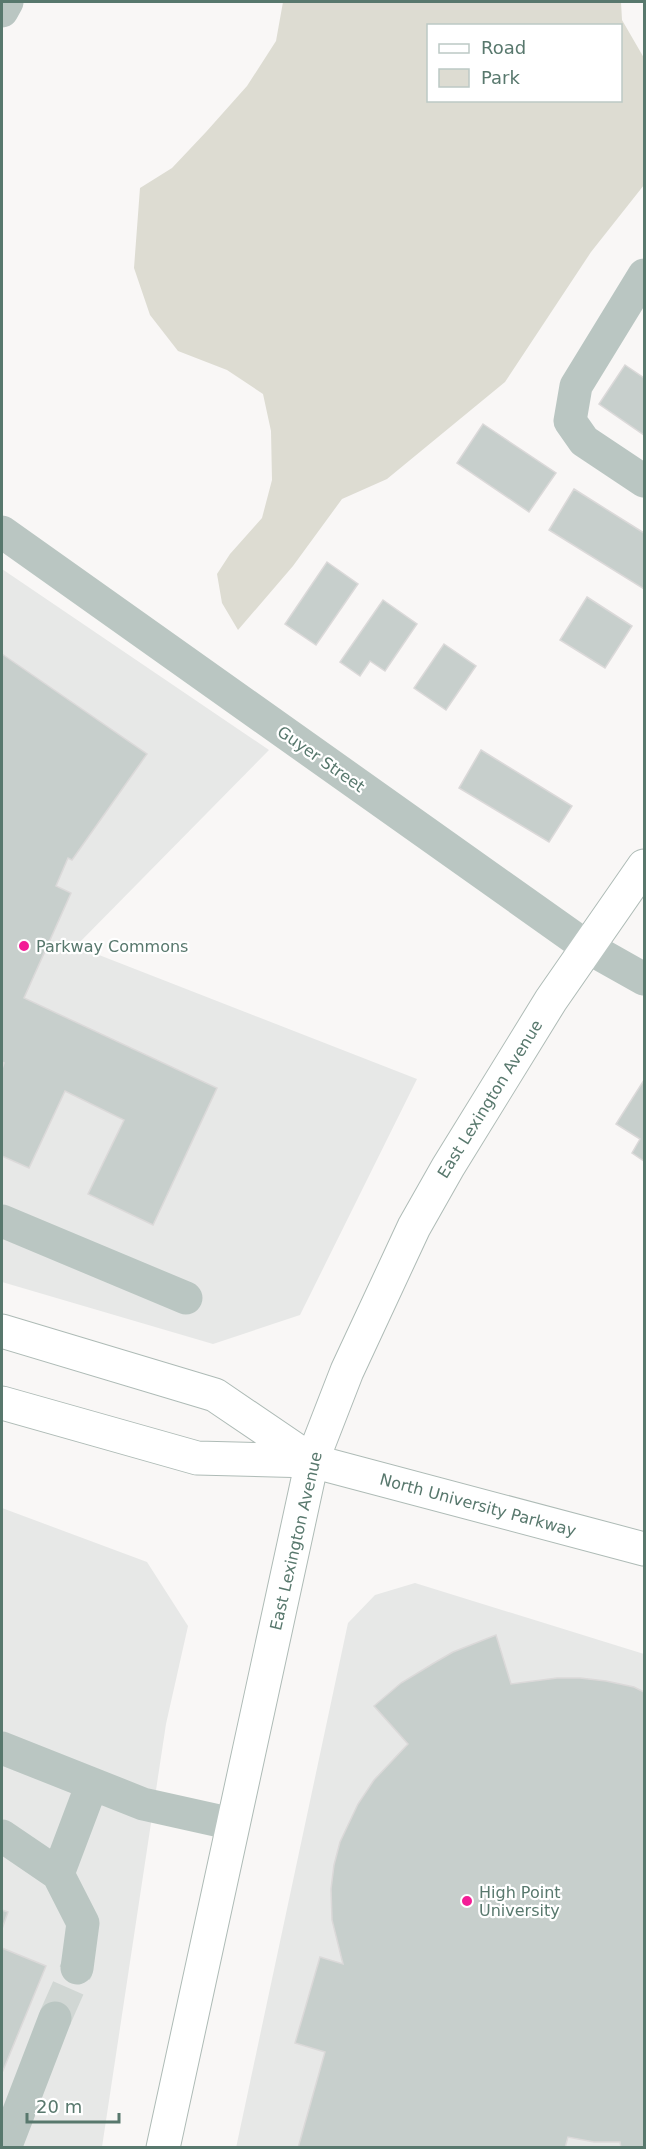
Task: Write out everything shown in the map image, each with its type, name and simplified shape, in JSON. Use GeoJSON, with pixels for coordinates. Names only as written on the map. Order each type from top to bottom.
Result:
{"type":"FeatureCollection","features":[{"type":"Feature","properties":{"kind":"main road","name":"East Lexington Avenue"},"geometry":{"type":"LineString","coordinates":[[164,2148],[312,1461],[347,1371],[409,1236],[448,1167],[551,1000],[645,866]]}},
{"type":"Feature","properties":{"kind":"main road","name":"North University Parkway"},"geometry":{"type":"LineString","coordinates":[[2,1331],[215,1395],[312,1461]]}},
{"type":"Feature","properties":{"kind":"main road","name":"North University Parkway"},"geometry":{"type":"LineString","coordinates":[[2,1403],[197,1458],[312,1461],[645,1549]]}},
{"type":"Feature","properties":{"kind":"street"},"geometry":{"type":"LineString","coordinates":[[2,11],[7,2]]}},
{"type":"Feature","properties":{"kind":"street"},"geometry":{"type":"LineString","coordinates":[[645,275],[576,386],[570,421],[584,441],[645,480]]}},
{"type":"Feature","properties":{"kind":"street","name":"Guyer Street"},"geometry":{"type":"LineString","coordinates":[[2,532],[587,947],[645,979]]}},
{"type":"Feature","properties":{"kind":"street"},"geometry":{"type":"LineString","coordinates":[[2,1221],[186,1298]]}},
{"type":"Feature","properties":{"kind":"street"},"geometry":{"type":"LineString","coordinates":[[2,1748],[143,1804],[233,1824]]}},
{"type":"Feature","properties":{"kind":"street"},"geometry":{"type":"LineString","coordinates":[[58,1874],[92,1784]]}},
{"type":"Feature","properties":{"kind":"street"},"geometry":{"type":"LineString","coordinates":[[2,1836],[58,1874],[83,1923],[76,1968]]}},
{"type":"Feature","properties":{"kind":"street"},"geometry":{"type":"LineString","coordinates":[[4,2148],[55,2018]]}},
{"type":"Feature","properties":{"kind":"shaded area"},"geometry":{"type":"Polygon","coordinates":[[[2,569],[269,750],[76,946],[417,1079],[300,1315],[213,1344],[2,1282],[2,569]]]}},
{"type":"Feature","properties":{"kind":"shaded area"},"geometry":{"type":"Polygon","coordinates":[[[2,1508],[147,1562],[188,1626],[166,1724],[102,2147],[2,2147],[2,1508]]]}},
{"type":"Feature","properties":{"kind":"shaded area","name":"High Point University"},"geometry":{"type":"Polygon","coordinates":[[[415,1583],[644,1654],[644,2147],[236,2148],[348,1623],[375,1595],[415,1583]]]}},
{"type":"Feature","properties":{"kind":"green space"},"geometry":{"type":"Polygon","coordinates":[[[283,2],[621,2],[622,20],[644,58],[644,185],[591,252],[505,382],[387,479],[342,499],[293,566],[238,630],[222,603],[217,574],[230,554],[262,518],[272,480],[271,431],[263,394],[227,370],[178,351],[150,315],[134,268],[140,188],[172,168],[247,86],[276,41],[283,2]]]}},
{"type":"Feature","properties":{"kind":"building"},"geometry":{"type":"Polygon","coordinates":[[[625,365],[644,378],[644,435],[599,404],[625,365]]]}},
{"type":"Feature","properties":{"kind":"building"},"geometry":{"type":"Polygon","coordinates":[[[483,424],[556,473],[529,512],[457,463],[483,424]]]}},
{"type":"Feature","properties":{"kind":"building"},"geometry":{"type":"Polygon","coordinates":[[[574,489],[644,533],[644,589],[549,530],[574,489]]]}},
{"type":"Feature","properties":{"kind":"building"},"geometry":{"type":"Polygon","coordinates":[[[327,562],[358,584],[316,645],[285,624],[327,562]]]}},
{"type":"Feature","properties":{"kind":"building"},"geometry":{"type":"Polygon","coordinates":[[[587,597],[632,626],[605,668],[560,640],[587,597]]]}},
{"type":"Feature","properties":{"kind":"building"},"geometry":{"type":"Polygon","coordinates":[[[383,600],[417,624],[385,671],[370,661],[360,676],[340,662],[383,600]]]}},
{"type":"Feature","properties":{"kind":"building"},"geometry":{"type":"Polygon","coordinates":[[[444,644],[476,666],[446,710],[414,688],[444,644]]]}},
{"type":"Feature","properties":{"kind":"building","name":"Parkway Commons"},"geometry":{"type":"Polygon","coordinates":[[[2,654],[147,754],[72,860],[68,858],[56,886],[71,893],[24,998],[217,1088],[153,1225],[88,1194],[124,1120],[65,1091],[29,1168],[2,1156],[2,1069],[4,1063],[2,1062],[2,654]]]}},
{"type":"Feature","properties":{"kind":"building"},"geometry":{"type":"Polygon","coordinates":[[[481,750],[572,806],[549,842],[459,788],[481,750]]]}},
{"type":"Feature","properties":{"kind":"building"},"geometry":{"type":"Polygon","coordinates":[[[644,1080],[644,1161],[632,1153],[640,1139],[616,1124],[644,1080]]]}},
{"type":"Feature","properties":{"kind":"building","name":"High Point University"},"geometry":{"type":"Polygon","coordinates":[[[496,1635],[511,1684],[557,1678],[580,1678],[634,1687],[644,1692],[644,2148],[621,2148],[620,2142],[594,2142],[568,2137],[565,2148],[298,2148],[325,2052],[295,2043],[320,1957],[343,1964],[332,1920],[331,1889],[340,1842],[358,1804],[374,1780],[408,1744],[374,1706],[401,1683],[434,1663],[453,1652],[496,1635]]]}},
{"type":"Feature","properties":{"kind":"building"},"geometry":{"type":"Polygon","coordinates":[[[2,1910],[8,1912],[2,1929],[2,1910]]]}},
{"type":"Feature","properties":{"kind":"building"},"geometry":{"type":"Polygon","coordinates":[[[2,1948],[46,1966],[2,2073],[2,1948]]]}},
{"type":"Feature","properties":{"kind":"tunnel"},"geometry":{"type":"LineString","coordinates":[[55,2018],[77,1968]]}},
{"type":"Feature","properties":{"kind":"place","name":"Parkway Commons"},"geometry":{"type":"Point","coordinates":[24,946]}},
{"type":"Feature","properties":{"kind":"place","name":"High Point University"},"geometry":{"type":"Point","coordinates":[467,1901]}}]}
